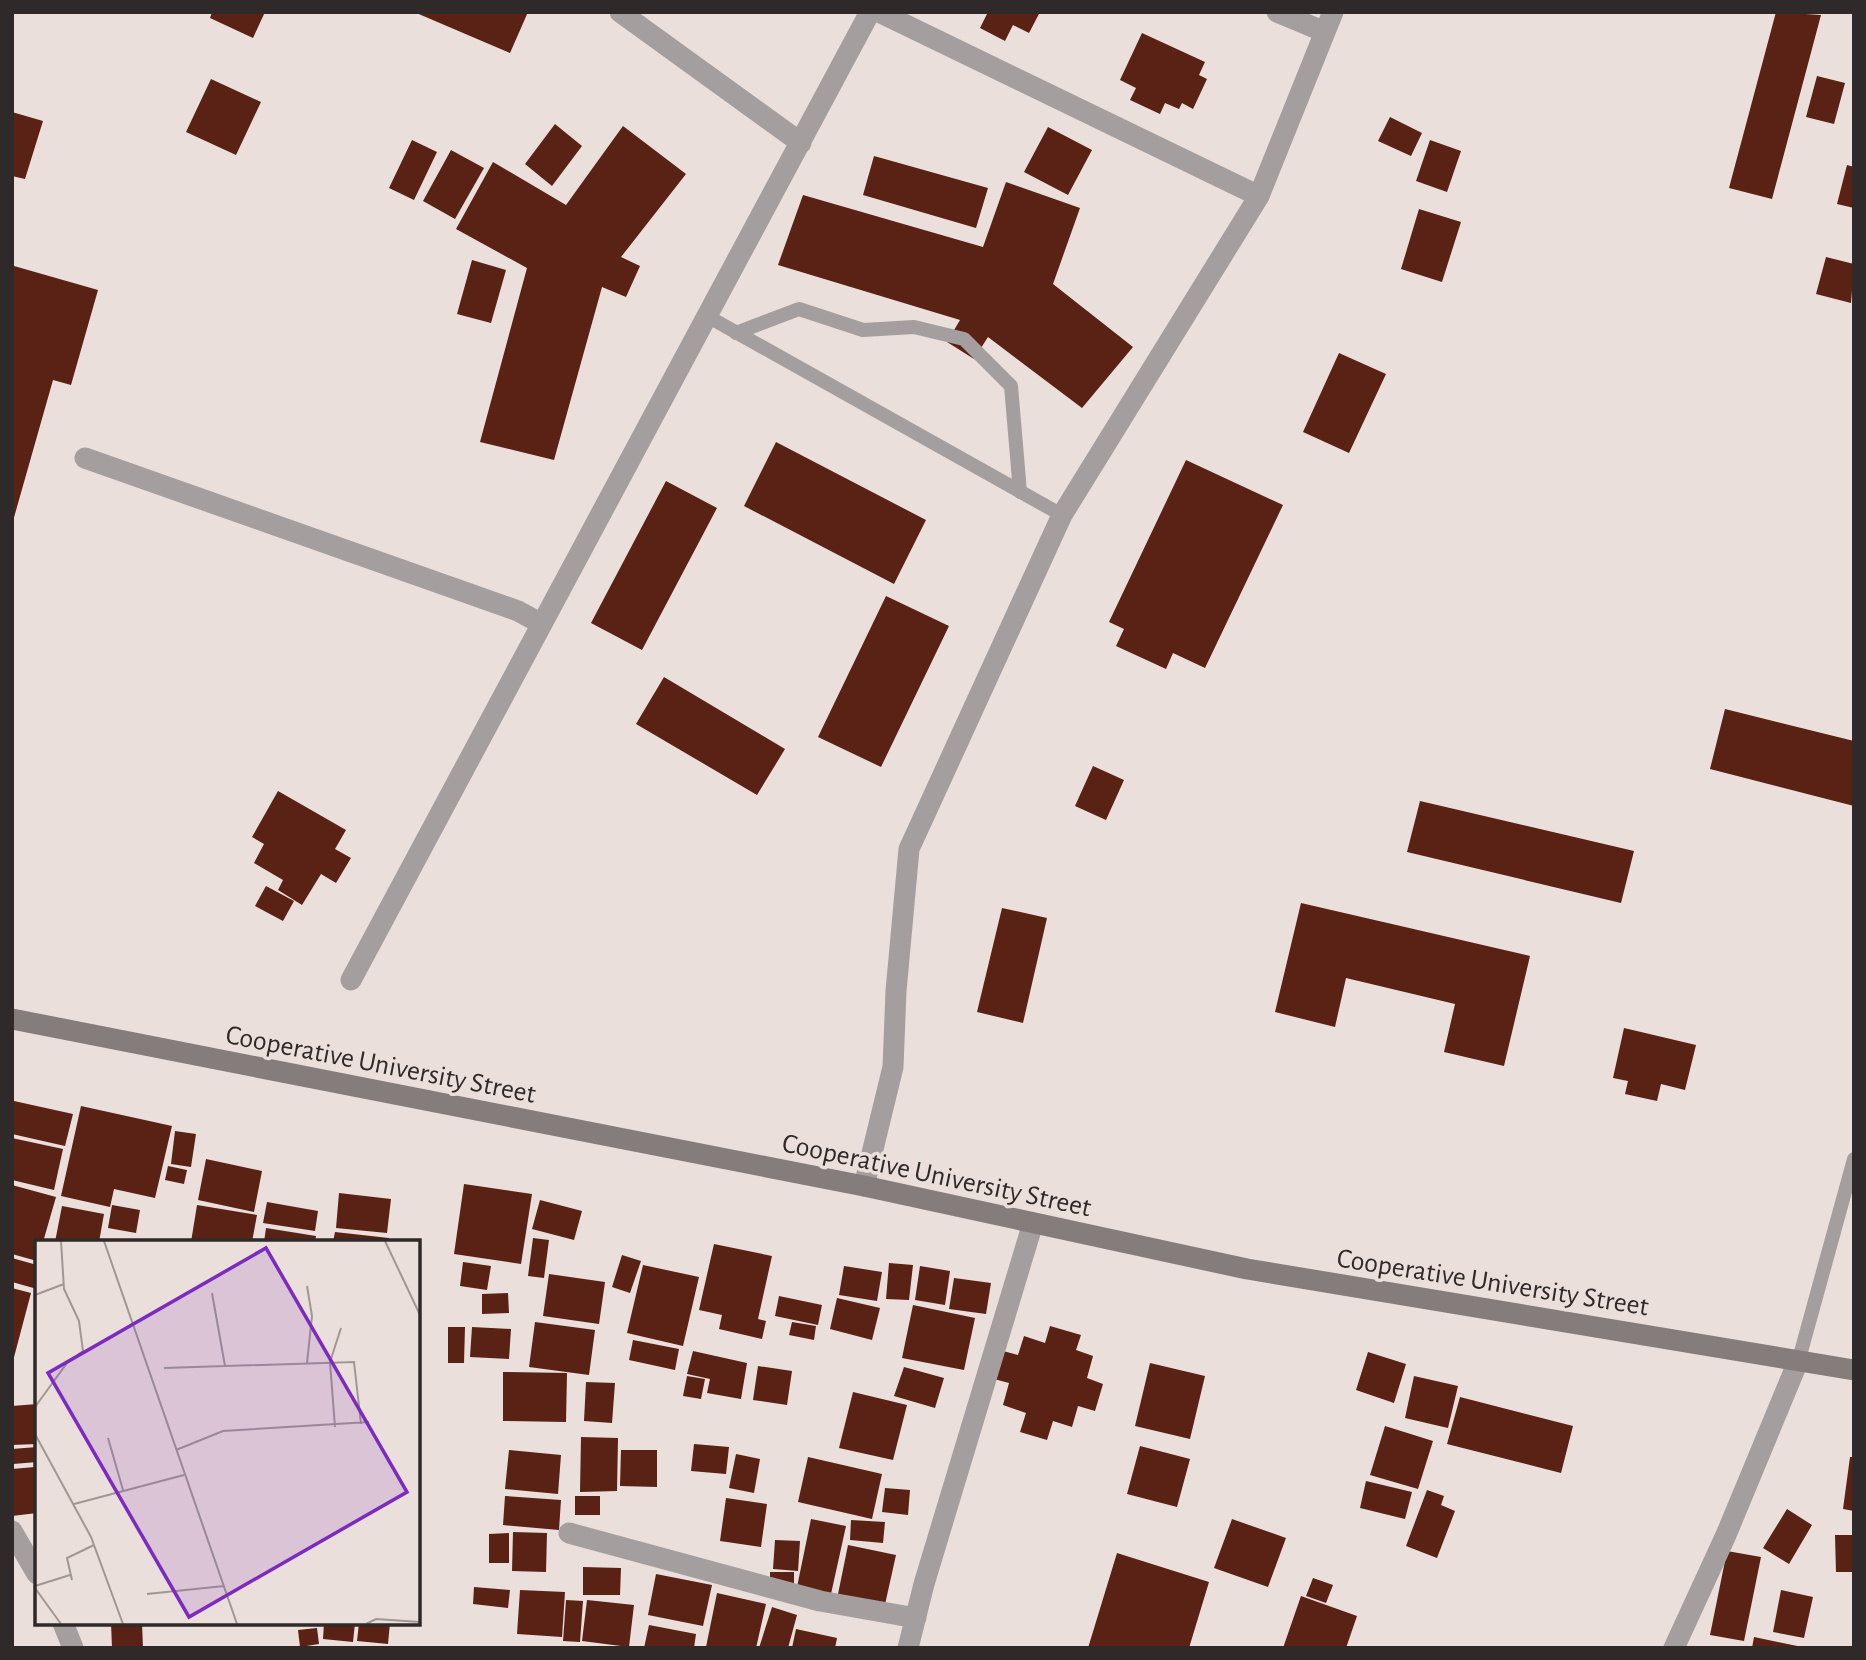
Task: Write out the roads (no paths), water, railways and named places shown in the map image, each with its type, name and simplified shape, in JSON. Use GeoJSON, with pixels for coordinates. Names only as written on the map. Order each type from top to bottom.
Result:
{"type":"FeatureCollection","features":[{"type":"Feature","properties":{"kind":"street"},"geometry":{"type":"LineString","coordinates":[[620,12],[801,143]]}},
{"type":"Feature","properties":{"kind":"street"},"geometry":{"type":"LineString","coordinates":[[351,980],[870,12]]}},
{"type":"Feature","properties":{"kind":"street"},"geometry":{"type":"LineString","coordinates":[[879,12],[1259,196]]}},
{"type":"Feature","properties":{"kind":"street"},"geometry":{"type":"LineString","coordinates":[[864,1186],[893,1067],[896,991],[909,849],[1062,515],[1259,196],[1329,22],[1278,12]]}},
{"type":"Feature","properties":{"kind":"street"},"geometry":{"type":"LineString","coordinates":[[85,458],[519,611],[542,624]]}},
{"type":"Feature","properties":{"kind":"street","name":"Cooperative University Street"},"geometry":{"type":"LineString","coordinates":[[12,1019],[864,1186],[1247,1269],[1854,1370]]}},
{"type":"Feature","properties":{"kind":"street"},"geometry":{"type":"LineString","coordinates":[[908,1648],[1033,1223]]}},
{"type":"Feature","properties":{"kind":"street"},"geometry":{"type":"LineString","coordinates":[[1674,1648],[1726,1535],[1798,1359]]}},
{"type":"Feature","properties":{"kind":"street"},"geometry":{"type":"LineString","coordinates":[[12,1531],[35,1571]]}},
{"type":"Feature","properties":{"kind":"street"},"geometry":{"type":"LineString","coordinates":[[569,1533],[808,1598],[916,1618]]}},
{"type":"Feature","properties":{"kind":"street"},"geometry":{"type":"LineString","coordinates":[[64,1625],[73,1648]]}},
{"type":"Feature","properties":{"kind":"lane"},"geometry":{"type":"LineString","coordinates":[[736,333],[799,309],[863,330],[914,327],[964,339],[1011,386],[1020,492]]}},
{"type":"Feature","properties":{"kind":"lane"},"geometry":{"type":"LineString","coordinates":[[707,316],[1062,515]]}},
{"type":"Feature","properties":{"kind":"lane"},"geometry":{"type":"LineString","coordinates":[[1798,1359],[1854,1158]]}}]}
